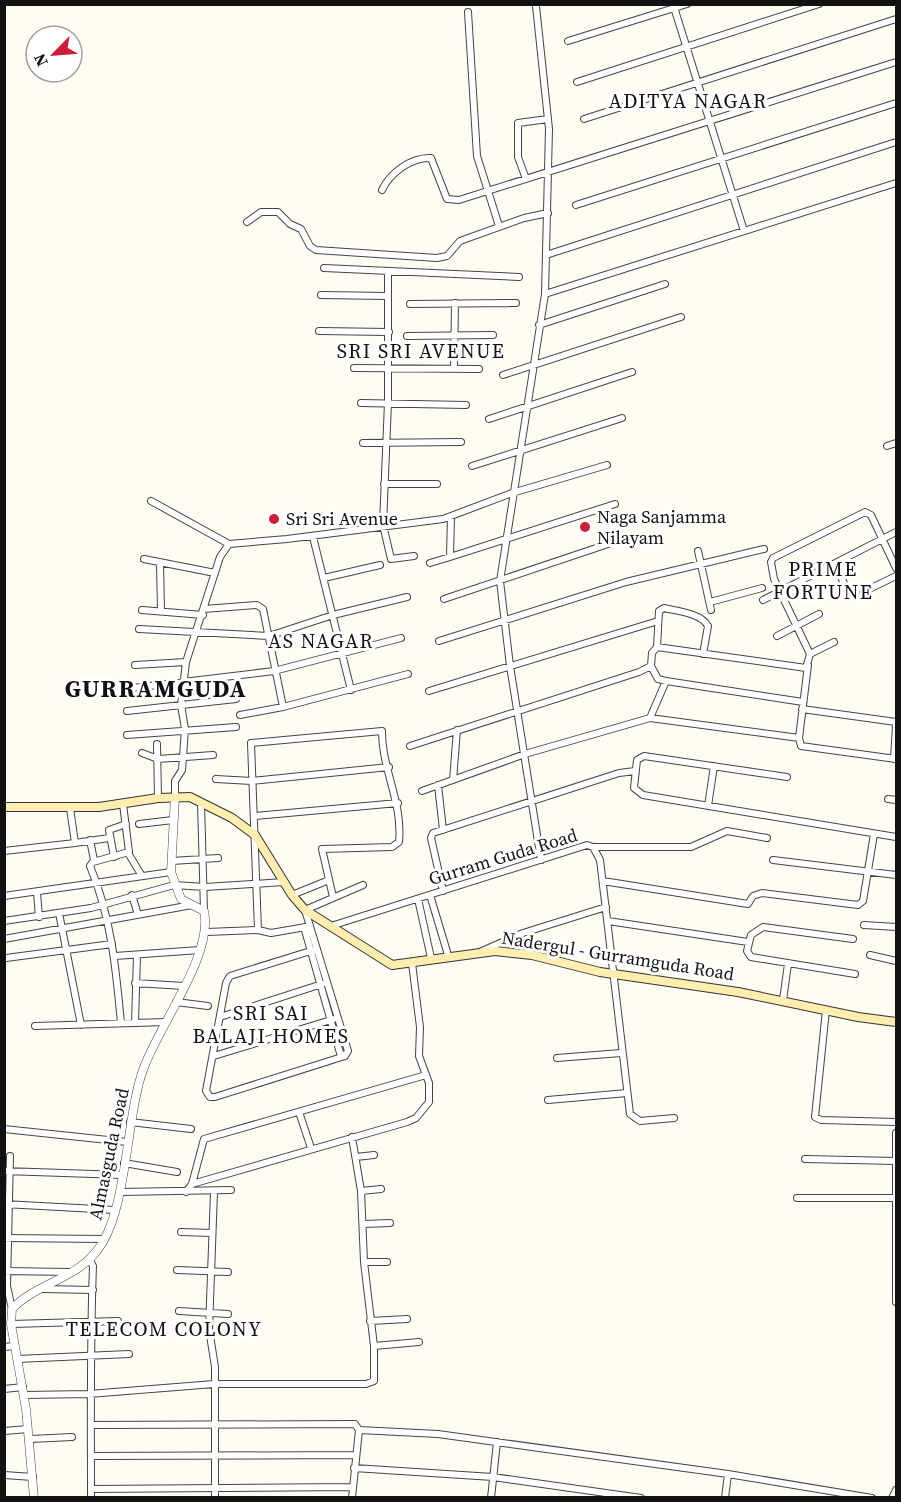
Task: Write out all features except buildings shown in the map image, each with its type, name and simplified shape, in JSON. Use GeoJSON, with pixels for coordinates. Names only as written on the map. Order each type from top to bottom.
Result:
{"type":"FeatureCollection","features":[{"type":"Feature","properties":{"kind":"main road","name":"Nadergul - Gurramguda Road"},"geometry":{"type":"LineString","coordinates":[[4,807],[70,808],[123,804],[158,798],[190,797],[232,818],[255,835],[292,895],[305,910],[382,961],[392,965],[448,955],[495,951],[532,956],[615,974],[783,1000],[826,1010],[896,1019]]}},
{"type":"Feature","properties":{"kind":"street"},"geometry":{"type":"LineString","coordinates":[[568,41],[687,4]]}},
{"type":"Feature","properties":{"kind":"street"},"geometry":{"type":"LineString","coordinates":[[577,82],[819,4]]}},
{"type":"Feature","properties":{"kind":"street"},"geometry":{"type":"LineString","coordinates":[[536,6],[548,119],[546,171],[548,213],[544,294],[500,581],[510,666],[541,861]]}},
{"type":"Feature","properties":{"kind":"street"},"geometry":{"type":"LineString","coordinates":[[673,7],[744,231]]}},
{"type":"Feature","properties":{"kind":"street"},"geometry":{"type":"LineString","coordinates":[[468,12],[477,156],[499,226]]}},
{"type":"Feature","properties":{"kind":"street"},"geometry":{"type":"LineString","coordinates":[[584,119],[897,19]]}},
{"type":"Feature","properties":{"kind":"street"},"geometry":{"type":"LineString","coordinates":[[382,190],[387,179],[395,172],[427,157],[434,160],[444,196],[449,201],[487,192],[546,171],[897,63]]}},
{"type":"Feature","properties":{"kind":"street"},"geometry":{"type":"LineString","coordinates":[[576,205],[721,157],[897,103]]}},
{"type":"Feature","properties":{"kind":"street"},"geometry":{"type":"LineString","coordinates":[[526,179],[518,157],[518,123],[524,120],[548,119]]}},
{"type":"Feature","properties":{"kind":"street"},"geometry":{"type":"LineString","coordinates":[[546,255],[897,142]]}},
{"type":"Feature","properties":{"kind":"street"},"geometry":{"type":"LineString","coordinates":[[544,294],[897,183]]}},
{"type":"Feature","properties":{"kind":"street"},"geometry":{"type":"LineString","coordinates":[[247,222],[261,212],[278,212],[290,224],[302,229],[310,246],[316,250],[436,258],[447,256],[460,241],[499,226],[548,213]]}},
{"type":"Feature","properties":{"kind":"street"},"geometry":{"type":"LineString","coordinates":[[324,268],[519,277]]}},
{"type":"Feature","properties":{"kind":"street"},"geometry":{"type":"LineString","coordinates":[[388,271],[388,402],[383,525],[391,559],[414,556]]}},
{"type":"Feature","properties":{"kind":"street"},"geometry":{"type":"LineString","coordinates":[[539,324],[665,284]]}},
{"type":"Feature","properties":{"kind":"street"},"geometry":{"type":"LineString","coordinates":[[321,296],[387,296]]}},
{"type":"Feature","properties":{"kind":"street"},"geometry":{"type":"LineString","coordinates":[[454,303],[454,368]]}},
{"type":"Feature","properties":{"kind":"street"},"geometry":{"type":"LineString","coordinates":[[410,304],[516,303]]}},
{"type":"Feature","properties":{"kind":"street"},"geometry":{"type":"LineString","coordinates":[[503,375],[532,368],[681,317]]}},
{"type":"Feature","properties":{"kind":"street"},"geometry":{"type":"LineString","coordinates":[[319,331],[389,332]]}},
{"type":"Feature","properties":{"kind":"street"},"geometry":{"type":"LineString","coordinates":[[407,336],[493,335]]}},
{"type":"Feature","properties":{"kind":"street"},"geometry":{"type":"LineString","coordinates":[[354,368],[479,369]]}},
{"type":"Feature","properties":{"kind":"street"},"geometry":{"type":"LineString","coordinates":[[489,419],[526,409],[632,372]]}},
{"type":"Feature","properties":{"kind":"street"},"geometry":{"type":"LineString","coordinates":[[361,403],[466,405]]}},
{"type":"Feature","properties":{"kind":"street"},"geometry":{"type":"LineString","coordinates":[[472,466],[622,418]]}},
{"type":"Feature","properties":{"kind":"street"},"geometry":{"type":"LineString","coordinates":[[363,443],[461,442]]}},
{"type":"Feature","properties":{"kind":"street"},"geometry":{"type":"LineString","coordinates":[[887,446],[897,443]]}},
{"type":"Feature","properties":{"kind":"street"},"geometry":{"type":"LineString","coordinates":[[151,501],[229,544],[313,537],[383,525],[443,519],[513,493],[607,465]]}},
{"type":"Feature","properties":{"kind":"street"},"geometry":{"type":"LineString","coordinates":[[384,484],[437,484]]}},
{"type":"Feature","properties":{"kind":"street"},"geometry":{"type":"LineString","coordinates":[[430,563],[615,504]]}},
{"type":"Feature","properties":{"kind":"street"},"geometry":{"type":"LineString","coordinates":[[703,654],[708,626],[705,621],[664,608],[659,611],[657,647],[652,653],[651,666],[658,679],[803,705],[897,723],[895,759],[807,749],[801,746],[799,738],[803,705],[808,665],[810,654],[779,592],[771,568],[773,558],[865,512],[871,515],[897,568]]}},
{"type":"Feature","properties":{"kind":"street"},"geometry":{"type":"LineString","coordinates":[[450,557],[451,516]]}},
{"type":"Feature","properties":{"kind":"street"},"geometry":{"type":"LineString","coordinates":[[763,600],[897,532]]}},
{"type":"Feature","properties":{"kind":"street"},"geometry":{"type":"LineString","coordinates":[[313,537],[351,690]]}},
{"type":"Feature","properties":{"kind":"street"},"geometry":{"type":"LineString","coordinates":[[444,599],[617,541]]}},
{"type":"Feature","properties":{"kind":"street"},"geometry":{"type":"LineString","coordinates":[[201,803],[204,911],[181,899],[171,872],[175,781],[182,770],[185,729],[181,705],[186,662],[215,573],[229,544]]}},
{"type":"Feature","properties":{"kind":"street"},"geometry":{"type":"LineString","coordinates":[[440,640],[626,582],[764,549]]}},
{"type":"Feature","properties":{"kind":"street"},"geometry":{"type":"LineString","coordinates":[[698,551],[711,610]]}},
{"type":"Feature","properties":{"kind":"street"},"geometry":{"type":"LineString","coordinates":[[144,559],[215,573]]}},
{"type":"Feature","properties":{"kind":"street"},"geometry":{"type":"LineString","coordinates":[[160,562],[161,612]]}},
{"type":"Feature","properties":{"kind":"street"},"geometry":{"type":"LineString","coordinates":[[835,564],[847,590]]}},
{"type":"Feature","properties":{"kind":"street"},"geometry":{"type":"LineString","coordinates":[[324,578],[381,565]]}},
{"type":"Feature","properties":{"kind":"street"},"geometry":{"type":"LineString","coordinates":[[863,592],[897,576]]}},
{"type":"Feature","properties":{"kind":"street"},"geometry":{"type":"LineString","coordinates":[[710,602],[762,588]]}},
{"type":"Feature","properties":{"kind":"street"},"geometry":{"type":"LineString","coordinates":[[139,629],[194,634],[269,636],[333,615],[407,597]]}},
{"type":"Feature","properties":{"kind":"street"},"geometry":{"type":"LineString","coordinates":[[142,610],[203,612],[257,606],[263,609],[283,707]]}},
{"type":"Feature","properties":{"kind":"street"},"geometry":{"type":"LineString","coordinates":[[777,636],[819,614]]}},
{"type":"Feature","properties":{"kind":"street"},"geometry":{"type":"LineString","coordinates":[[429,691],[658,621]]}},
{"type":"Feature","properties":{"kind":"street"},"geometry":{"type":"LineString","coordinates":[[124,689],[274,671],[401,638]]}},
{"type":"Feature","properties":{"kind":"street"},"geometry":{"type":"LineString","coordinates":[[810,654],[834,642]]}},
{"type":"Feature","properties":{"kind":"street"},"geometry":{"type":"LineString","coordinates":[[657,647],[805,669],[808,665]]}},
{"type":"Feature","properties":{"kind":"street"},"geometry":{"type":"LineString","coordinates":[[135,665],[186,662]]}},
{"type":"Feature","properties":{"kind":"street"},"geometry":{"type":"LineString","coordinates":[[410,746],[598,686],[651,666]]}},
{"type":"Feature","properties":{"kind":"street"},"geometry":{"type":"LineString","coordinates":[[240,715],[283,707],[408,674]]}},
{"type":"Feature","properties":{"kind":"street"},"geometry":{"type":"LineString","coordinates":[[650,718],[666,681]]}},
{"type":"Feature","properties":{"kind":"street"},"geometry":{"type":"LineString","coordinates":[[127,711],[236,699]]}},
{"type":"Feature","properties":{"kind":"street"},"geometry":{"type":"LineString","coordinates":[[422,791],[525,754],[650,718],[799,738]]}},
{"type":"Feature","properties":{"kind":"street"},"geometry":{"type":"LineString","coordinates":[[128,735],[236,727]]}},
{"type":"Feature","properties":{"kind":"street"},"geometry":{"type":"LineString","coordinates":[[453,780],[457,730]]}},
{"type":"Feature","properties":{"kind":"street"},"geometry":{"type":"LineString","coordinates":[[258,930],[251,743],[382,731],[383,747],[394,797],[398,803],[400,833],[398,845],[322,849],[333,897]]}},
{"type":"Feature","properties":{"kind":"street"},"geometry":{"type":"LineString","coordinates":[[157,744],[158,798]]}},
{"type":"Feature","properties":{"kind":"street"},"geometry":{"type":"LineString","coordinates":[[142,753],[158,759],[213,755]]}},
{"type":"Feature","properties":{"kind":"street"},"geometry":{"type":"LineString","coordinates":[[787,777],[644,756],[637,760],[634,788],[639,794],[897,837]]}},
{"type":"Feature","properties":{"kind":"street"},"geometry":{"type":"LineString","coordinates":[[216,779],[252,781],[389,766]]}},
{"type":"Feature","properties":{"kind":"street"},"geometry":{"type":"LineString","coordinates":[[708,806],[714,766]]}},
{"type":"Feature","properties":{"kind":"street"},"geometry":{"type":"LineString","coordinates":[[443,891],[431,838],[433,833],[619,773],[635,771]]}},
{"type":"Feature","properties":{"kind":"street"},"geometry":{"type":"LineString","coordinates":[[438,785],[443,830]]}},
{"type":"Feature","properties":{"kind":"street"},"geometry":{"type":"LineString","coordinates":[[888,799],[897,801]]}},
{"type":"Feature","properties":{"kind":"street"},"geometry":{"type":"LineString","coordinates":[[255,816],[398,803]]}},
{"type":"Feature","properties":{"kind":"street"},"geometry":{"type":"LineString","coordinates":[[123,804],[130,849],[128,853],[142,876]]}},
{"type":"Feature","properties":{"kind":"street"},"geometry":{"type":"LineString","coordinates":[[70,808],[75,843]]}},
{"type":"Feature","properties":{"kind":"street"},"geometry":{"type":"LineString","coordinates":[[139,824],[173,820]]}},
{"type":"Feature","properties":{"kind":"street"},"geometry":{"type":"LineString","coordinates":[[114,857],[109,830],[112,827],[126,824]]}},
{"type":"Feature","properties":{"kind":"street"},"geometry":{"type":"LineString","coordinates":[[593,847],[691,847],[727,831],[767,838]]}},
{"type":"Feature","properties":{"kind":"street"},"geometry":{"type":"LineString","coordinates":[[603,881],[748,904],[753,896],[762,893],[855,905],[863,901],[874,834]]}},
{"type":"Feature","properties":{"kind":"street"},"geometry":{"type":"LineString","coordinates":[[4,851],[109,838]]}},
{"type":"Feature","properties":{"kind":"street"},"geometry":{"type":"LineString","coordinates":[[90,840],[93,862],[90,866],[104,903],[115,956],[122,1023]]}},
{"type":"Feature","properties":{"kind":"street","name":"Gurram Guda Road"},"geometry":{"type":"LineString","coordinates":[[331,926],[541,861],[587,844],[593,847],[600,860],[615,974],[621,1053],[633,1118],[640,1121],[674,1118]]}},
{"type":"Feature","properties":{"kind":"street"},"geometry":{"type":"LineString","coordinates":[[93,862],[128,853]]}},
{"type":"Feature","properties":{"kind":"street"},"geometry":{"type":"LineString","coordinates":[[172,861],[218,858]]}},
{"type":"Feature","properties":{"kind":"street"},"geometry":{"type":"LineString","coordinates":[[774,860],[897,875]]}},
{"type":"Feature","properties":{"kind":"street"},"geometry":{"type":"LineString","coordinates":[[4,896],[171,872]]}},
{"type":"Feature","properties":{"kind":"street"},"geometry":{"type":"LineString","coordinates":[[292,895],[328,880]]}},
{"type":"Feature","properties":{"kind":"street"},"geometry":{"type":"LineString","coordinates":[[4,921],[59,913],[174,885],[205,887],[284,882]]}},
{"type":"Feature","properties":{"kind":"street"},"geometry":{"type":"LineString","coordinates":[[314,950],[230,976],[226,983],[214,1056],[206,1085],[210,1097],[345,1056],[348,1051],[334,1019],[324,983],[314,950],[307,927],[305,910],[363,885]]}},
{"type":"Feature","properties":{"kind":"street"},"geometry":{"type":"LineString","coordinates":[[37,893],[39,917]]}},
{"type":"Feature","properties":{"kind":"street"},"geometry":{"type":"LineString","coordinates":[[132,895],[138,915]]}},
{"type":"Feature","properties":{"kind":"street"},"geometry":{"type":"LineString","coordinates":[[430,895],[448,955]]}},
{"type":"Feature","properties":{"kind":"street"},"geometry":{"type":"LineString","coordinates":[[418,899],[431,958]]}},
{"type":"Feature","properties":{"kind":"street"},"geometry":{"type":"LineString","coordinates":[[4,939],[192,905]]}},
{"type":"Feature","properties":{"kind":"street"},"geometry":{"type":"LineString","coordinates":[[477,953],[523,933],[606,907]]}},
{"type":"Feature","properties":{"kind":"street","name":"Almasguda Road"},"geometry":{"type":"LineString","coordinates":[[12,1309],[88,1259],[104,1239],[120,1192],[130,1122],[148,1055],[184,986],[207,932],[204,911]]}},
{"type":"Feature","properties":{"kind":"street"},"geometry":{"type":"LineString","coordinates":[[59,913],[64,929],[81,1025]]}},
{"type":"Feature","properties":{"kind":"street"},"geometry":{"type":"LineString","coordinates":[[608,921],[748,942]]}},
{"type":"Feature","properties":{"kind":"street"},"geometry":{"type":"LineString","coordinates":[[853,939],[768,926],[754,932],[748,942],[747,951],[751,957],[855,974]]}},
{"type":"Feature","properties":{"kind":"street"},"geometry":{"type":"LineString","coordinates":[[864,926],[897,927]]}},
{"type":"Feature","properties":{"kind":"street"},"geometry":{"type":"LineString","coordinates":[[207,932],[258,930],[272,933],[307,927]]}},
{"type":"Feature","properties":{"kind":"street"},"geometry":{"type":"LineString","coordinates":[[6,958],[112,944]]}},
{"type":"Feature","properties":{"kind":"street"},"geometry":{"type":"LineString","coordinates":[[115,956],[200,950]]}},
{"type":"Feature","properties":{"kind":"street"},"geometry":{"type":"LineString","coordinates":[[135,1023],[137,955]]}},
{"type":"Feature","properties":{"kind":"street"},"geometry":{"type":"LineString","coordinates":[[870,955],[897,961]]}},
{"type":"Feature","properties":{"kind":"street"},"geometry":{"type":"LineString","coordinates":[[192,1184],[416,1118],[429,1102],[426,1075],[419,1056],[420,1028],[412,963]]}},
{"type":"Feature","properties":{"kind":"street"},"geometry":{"type":"LineString","coordinates":[[783,1000],[788,963]]}},
{"type":"Feature","properties":{"kind":"street"},"geometry":{"type":"LineString","coordinates":[[135,983],[184,986]]}},
{"type":"Feature","properties":{"kind":"street"},"geometry":{"type":"LineString","coordinates":[[220,1017],[324,983]]}},
{"type":"Feature","properties":{"kind":"street"},"geometry":{"type":"LineString","coordinates":[[176,1002],[208,1006]]}},
{"type":"Feature","properties":{"kind":"street"},"geometry":{"type":"LineString","coordinates":[[826,1010],[815,1117],[821,1120],[897,1122]]}},
{"type":"Feature","properties":{"kind":"street"},"geometry":{"type":"LineString","coordinates":[[214,1056],[334,1019]]}},
{"type":"Feature","properties":{"kind":"street"},"geometry":{"type":"LineString","coordinates":[[35,1026],[166,1022]]}},
{"type":"Feature","properties":{"kind":"street"},"geometry":{"type":"LineString","coordinates":[[557,1058],[621,1053]]}},
{"type":"Feature","properties":{"kind":"street"},"geometry":{"type":"LineString","coordinates":[[186,1192],[192,1184],[204,1139],[426,1075]]}},
{"type":"Feature","properties":{"kind":"street"},"geometry":{"type":"LineString","coordinates":[[548,1100],[627,1093]]}},
{"type":"Feature","properties":{"kind":"street"},"geometry":{"type":"LineString","coordinates":[[298,1112],[310,1148]]}},
{"type":"Feature","properties":{"kind":"street"},"geometry":{"type":"LineString","coordinates":[[130,1122],[191,1130]]}},
{"type":"Feature","properties":{"kind":"street"},"geometry":{"type":"LineString","coordinates":[[4,1129],[127,1142]]}},
{"type":"Feature","properties":{"kind":"street"},"geometry":{"type":"LineString","coordinates":[[896,1302],[897,1133]]}},
{"type":"Feature","properties":{"kind":"street"},"geometry":{"type":"LineString","coordinates":[[4,1389],[89,1394],[214,1384],[371,1383],[375,1377],[374,1347],[364,1262],[361,1191],[352,1137]]}},
{"type":"Feature","properties":{"kind":"street"},"geometry":{"type":"LineString","coordinates":[[356,1157],[374,1155]]}},
{"type":"Feature","properties":{"kind":"street"},"geometry":{"type":"LineString","coordinates":[[10,1156],[7,1171],[7,1296],[12,1309],[11,1324],[14,1346],[30,1439],[34,1497]]}},
{"type":"Feature","properties":{"kind":"street"},"geometry":{"type":"LineString","coordinates":[[805,1159],[896,1161]]}},
{"type":"Feature","properties":{"kind":"street"},"geometry":{"type":"LineString","coordinates":[[124,1163],[177,1172]]}},
{"type":"Feature","properties":{"kind":"street"},"geometry":{"type":"LineString","coordinates":[[7,1171],[123,1175]]}},
{"type":"Feature","properties":{"kind":"street"},"geometry":{"type":"LineString","coordinates":[[361,1191],[381,1189]]}},
{"type":"Feature","properties":{"kind":"street"},"geometry":{"type":"LineString","coordinates":[[120,1192],[231,1190]]}},
{"type":"Feature","properties":{"kind":"street"},"geometry":{"type":"LineString","coordinates":[[214,1192],[209,1329],[215,1367],[215,1497]]}},
{"type":"Feature","properties":{"kind":"street"},"geometry":{"type":"LineString","coordinates":[[797,1198],[896,1198]]}},
{"type":"Feature","properties":{"kind":"street"},"geometry":{"type":"LineString","coordinates":[[7,1204],[114,1210]]}},
{"type":"Feature","properties":{"kind":"street"},"geometry":{"type":"LineString","coordinates":[[363,1224],[390,1223]]}},
{"type":"Feature","properties":{"kind":"street"},"geometry":{"type":"LineString","coordinates":[[181,1232],[212,1233]]}},
{"type":"Feature","properties":{"kind":"street"},"geometry":{"type":"LineString","coordinates":[[7,1238],[104,1239]]}},
{"type":"Feature","properties":{"kind":"street"},"geometry":{"type":"LineString","coordinates":[[88,1259],[93,1266],[89,1394],[91,1497]]}},
{"type":"Feature","properties":{"kind":"street"},"geometry":{"type":"LineString","coordinates":[[364,1262],[387,1262]]}},
{"type":"Feature","properties":{"kind":"street"},"geometry":{"type":"LineString","coordinates":[[177,1270],[228,1272]]}},
{"type":"Feature","properties":{"kind":"street"},"geometry":{"type":"LineString","coordinates":[[6,1271],[69,1272]]}},
{"type":"Feature","properties":{"kind":"street"},"geometry":{"type":"LineString","coordinates":[[43,1289],[93,1290]]}},
{"type":"Feature","properties":{"kind":"street"},"geometry":{"type":"LineString","coordinates":[[178,1311],[228,1314]]}},
{"type":"Feature","properties":{"kind":"street"},"geometry":{"type":"LineString","coordinates":[[370,1321],[408,1319]]}},
{"type":"Feature","properties":{"kind":"street"},"geometry":{"type":"LineString","coordinates":[[11,1324],[118,1321]]}},
{"type":"Feature","properties":{"kind":"street"},"geometry":{"type":"LineString","coordinates":[[374,1347],[419,1342]]}},
{"type":"Feature","properties":{"kind":"street"},"geometry":{"type":"LineString","coordinates":[[4,1347],[14,1346]]}},
{"type":"Feature","properties":{"kind":"street"},"geometry":{"type":"LineString","coordinates":[[17,1359],[129,1354]]}},
{"type":"Feature","properties":{"kind":"street"},"geometry":{"type":"LineString","coordinates":[[91,1425],[351,1423],[359,1430],[438,1434],[728,1474],[872,1497]]}},
{"type":"Feature","properties":{"kind":"street"},"geometry":{"type":"LineString","coordinates":[[4,1431],[28,1429]]}},
{"type":"Feature","properties":{"kind":"street"},"geometry":{"type":"LineString","coordinates":[[352,1497],[359,1430]]}},
{"type":"Feature","properties":{"kind":"street"},"geometry":{"type":"LineString","coordinates":[[30,1439],[72,1437]]}},
{"type":"Feature","properties":{"kind":"street"},"geometry":{"type":"LineString","coordinates":[[491,1497],[497,1442]]}},
{"type":"Feature","properties":{"kind":"street"},"geometry":{"type":"LineString","coordinates":[[91,1456],[355,1455]]}},
{"type":"Feature","properties":{"kind":"street"},"geometry":{"type":"LineString","coordinates":[[354,1468],[493,1477],[641,1497]]}},
{"type":"Feature","properties":{"kind":"street"},"geometry":{"type":"LineString","coordinates":[[725,1497],[728,1474]]}},
{"type":"Feature","properties":{"kind":"street"},"geometry":{"type":"LineString","coordinates":[[4,1475],[33,1477]]}},
{"type":"Feature","properties":{"kind":"street"},"geometry":{"type":"LineString","coordinates":[[91,1489],[353,1486]]}},
{"type":"Feature","properties":{"kind":"street"},"geometry":{"type":"LineString","coordinates":[[892,1497],[897,1490]]}},
{"type":"Feature","properties":{"kind":"place","name":"Sri Sri Avenue"},"geometry":{"type":"Point","coordinates":[274,519]}},
{"type":"Feature","properties":{"kind":"place","name":"Naga Sanjamma Nilayam"},"geometry":{"type":"Point","coordinates":[585,527]}},
{"type":"Feature","properties":{"kind":"district","name":"ADITYA NAGAR"},"geometry":{"type":"Point","coordinates":[688,101]}},
{"type":"Feature","properties":{"kind":"district","name":"SRI SRI AVENUE"},"geometry":{"type":"Point","coordinates":[421,351]}},
{"type":"Feature","properties":{"kind":"district","name":"PRIME FORTUNE"},"geometry":{"type":"Point","coordinates":[823,580]}},
{"type":"Feature","properties":{"kind":"district","name":"AS NAGAR"},"geometry":{"type":"Point","coordinates":[321,641]}},
{"type":"Feature","properties":{"kind":"district","name":"GURRAMGUDA"},"geometry":{"type":"Point","coordinates":[156,689]}},
{"type":"Feature","properties":{"kind":"district","name":"SRI SAI BALAJI HOMES"},"geometry":{"type":"Point","coordinates":[271,1024]}},
{"type":"Feature","properties":{"kind":"district","name":"TELECOM COLONY"},"geometry":{"type":"Point","coordinates":[164,1329]}}]}
